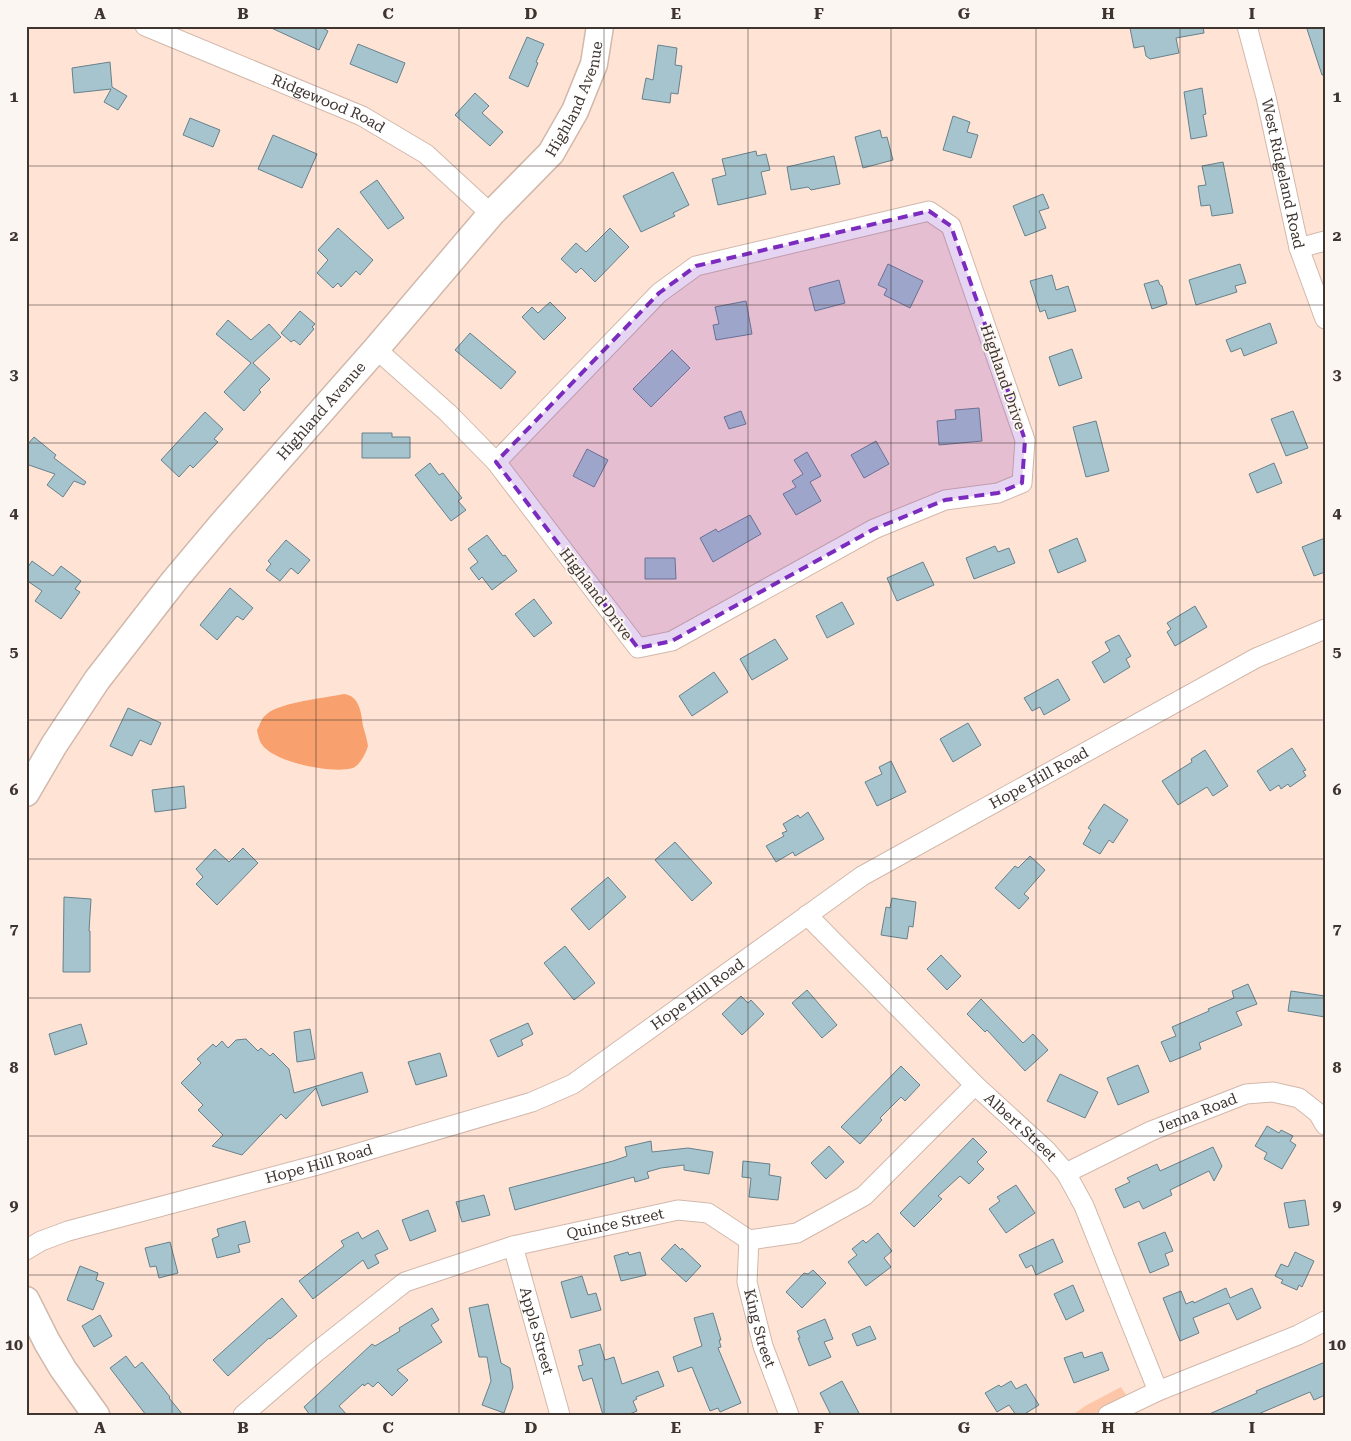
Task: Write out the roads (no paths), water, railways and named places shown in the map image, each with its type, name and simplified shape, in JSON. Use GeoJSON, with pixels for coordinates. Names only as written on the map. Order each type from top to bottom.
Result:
{"type":"FeatureCollection","features":[{"type":"Feature","properties":{"kind":"street","name":"Ridgewood Road"},"geometry":{"type":"LineString","coordinates":[[145,26],[362,116],[426,154],[491,214]]}},
{"type":"Feature","properties":{"kind":"street","name":"Highland Avenue"},"geometry":{"type":"LineString","coordinates":[[26,793],[36,773],[97,680],[131,635],[221,525],[376,349],[491,214],[551,153],[576,112],[594,64],[600,26]]}},
{"type":"Feature","properties":{"kind":"street","name":"West Ridgeland Road"},"geometry":{"type":"LineString","coordinates":[[1247,26],[1266,97],[1299,248],[1325,319]]}},
{"type":"Feature","properties":{"kind":"street","name":"Highland Drive"},"geometry":{"type":"LineString","coordinates":[[376,349],[448,413],[496,462],[638,648],[672,641],[874,529],[945,500],[998,493],[1022,483],[1025,440],[951,226],[929,211],[696,266],[659,293],[496,462]]}},
{"type":"Feature","properties":{"kind":"street"},"geometry":{"type":"LineString","coordinates":[[1299,248],[1325,241]]}},
{"type":"Feature","properties":{"kind":"street","name":"Hope Hill Road"},"geometry":{"type":"LineString","coordinates":[[26,1250],[41,1241],[68,1231],[321,1164],[532,1102],[572,1084],[862,876],[1248,663],[1325,629]]}},
{"type":"Feature","properties":{"kind":"street","name":"Albert Street"},"geometry":{"type":"LineString","coordinates":[[807,915],[975,1084],[1046,1150],[1066,1173],[1084,1206],[1158,1391]]}},
{"type":"Feature","properties":{"kind":"street"},"geometry":{"type":"LineString","coordinates":[[749,1240],[797,1233],[864,1196],[975,1084]]}},
{"type":"Feature","properties":{"kind":"street","name":"Jenna Road"},"geometry":{"type":"LineString","coordinates":[[1066,1173],[1151,1131],[1246,1094],[1273,1092],[1299,1098],[1318,1113],[1325,1125]]}},
{"type":"Feature","properties":{"kind":"street","name":"Quince Street"},"geometry":{"type":"LineString","coordinates":[[243,1415],[315,1353],[405,1282],[513,1246],[678,1210],[708,1213],[749,1240]]}},
{"type":"Feature","properties":{"kind":"street","name":"King Street"},"geometry":{"type":"LineString","coordinates":[[749,1240],[747,1282],[763,1346],[789,1415]]}},
{"type":"Feature","properties":{"kind":"street","name":"Apple Street"},"geometry":{"type":"LineString","coordinates":[[513,1246],[560,1415]]}},
{"type":"Feature","properties":{"kind":"street"},"geometry":{"type":"LineString","coordinates":[[26,1300],[63,1369],[96,1415]]}},
{"type":"Feature","properties":{"kind":"street"},"geometry":{"type":"LineString","coordinates":[[1108,1415],[1158,1391],[1298,1335],[1325,1320]]}}]}
